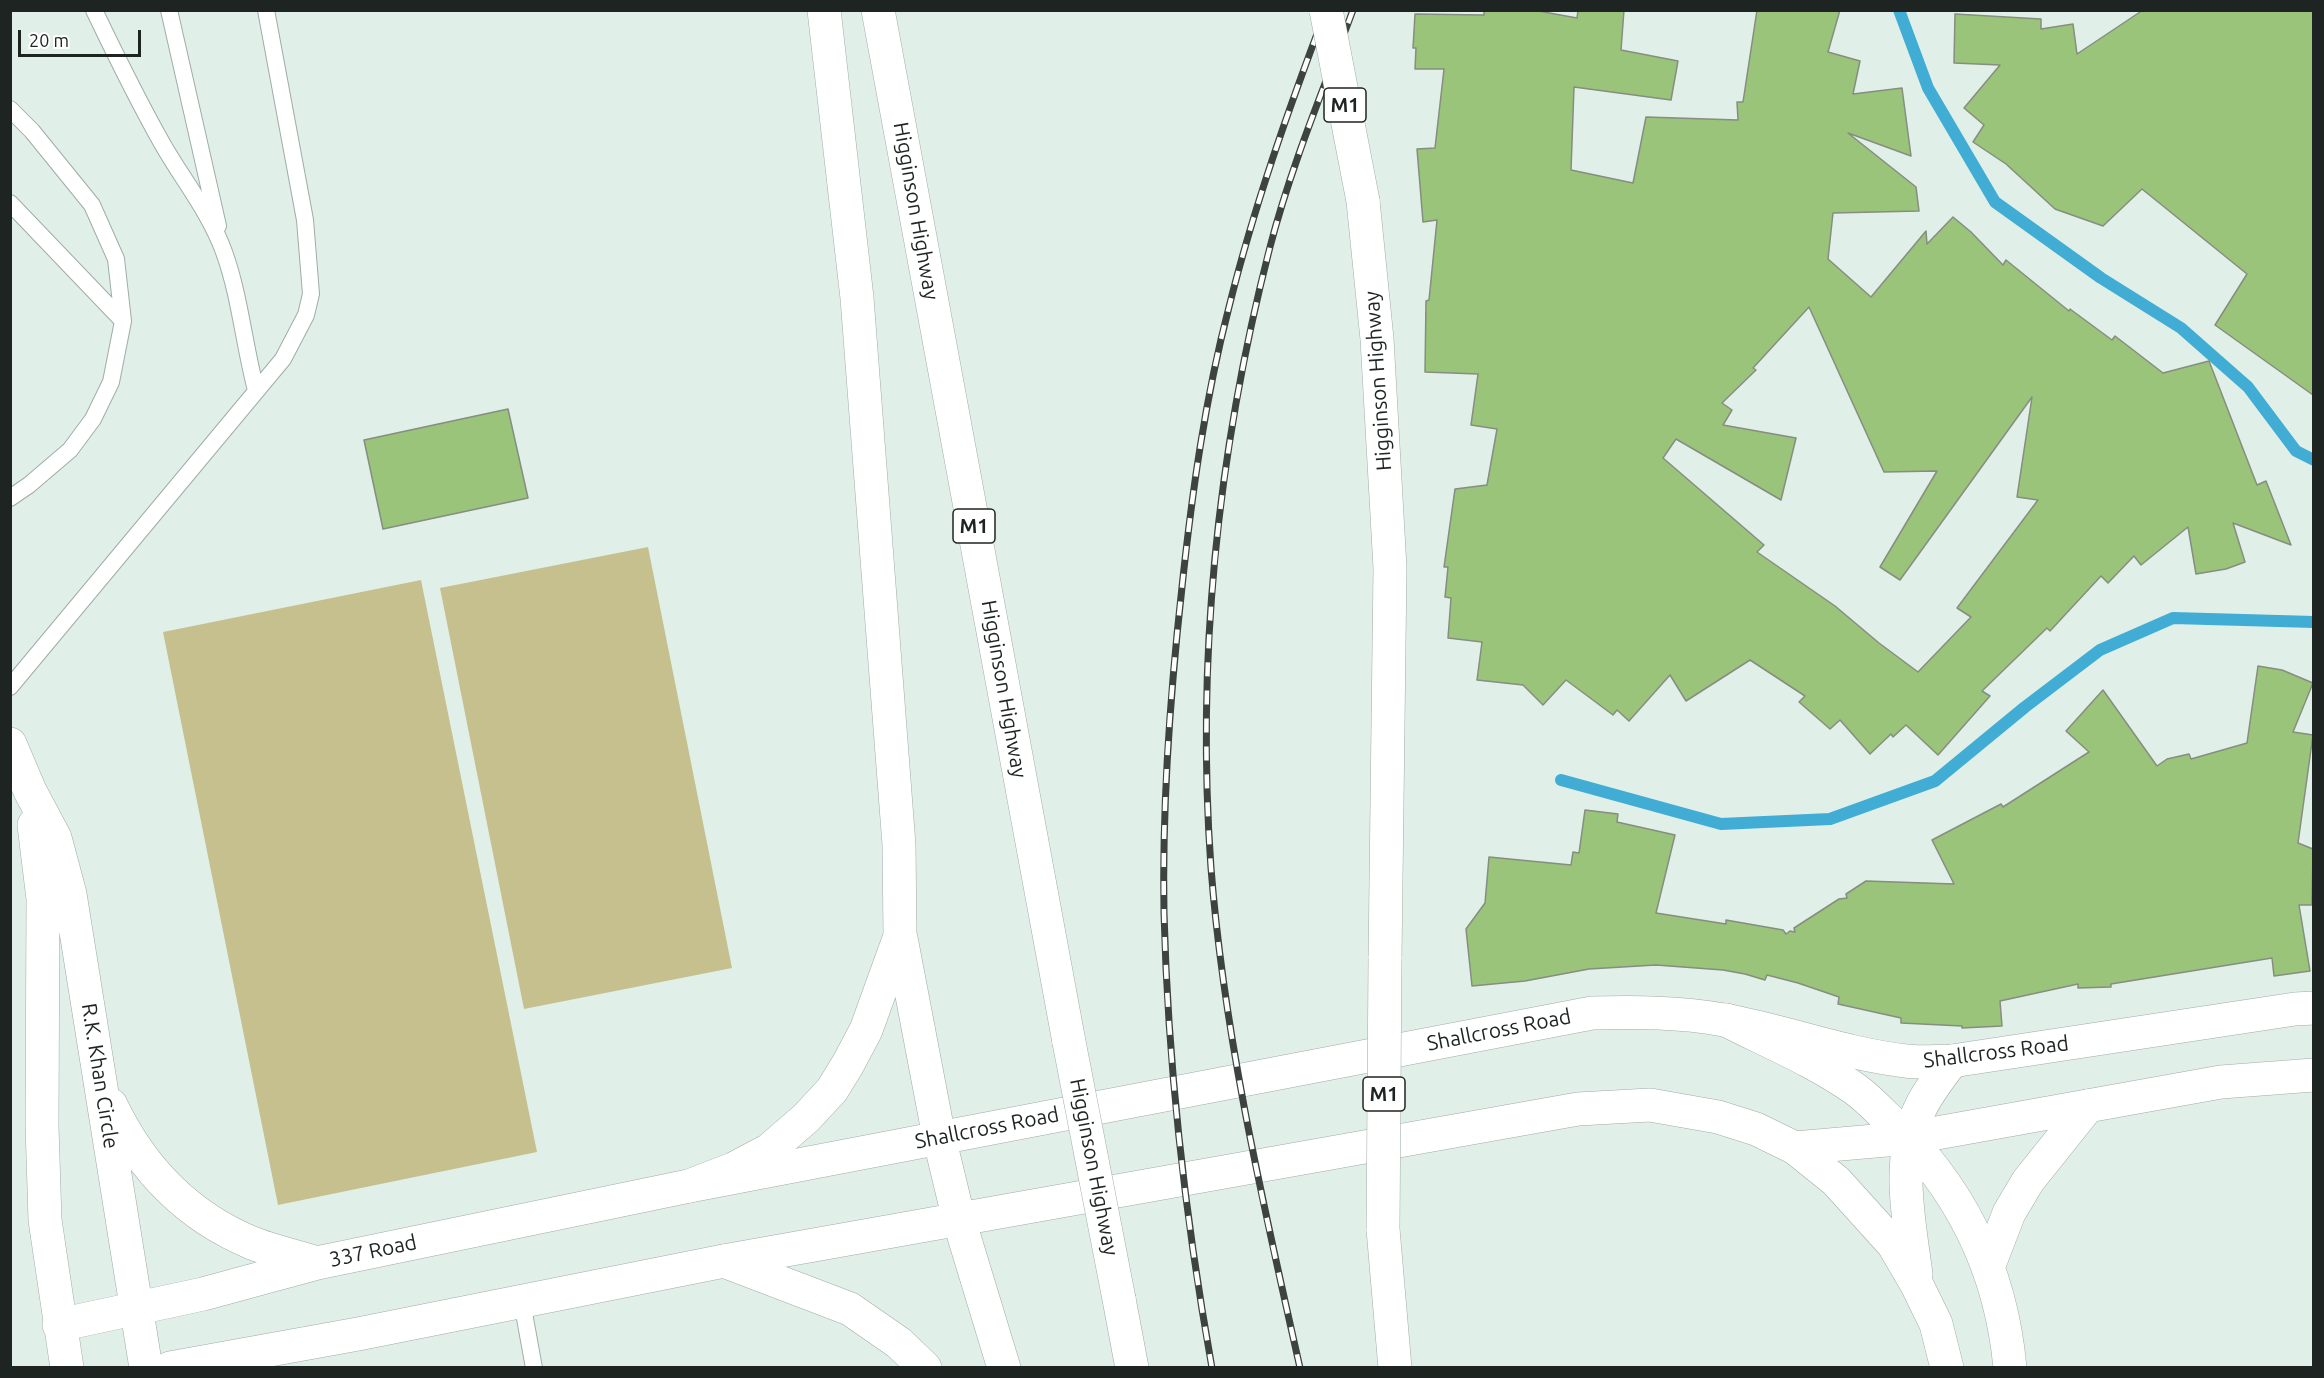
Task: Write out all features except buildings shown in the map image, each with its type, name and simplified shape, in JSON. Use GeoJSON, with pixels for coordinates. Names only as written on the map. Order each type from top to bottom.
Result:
{"type":"FeatureCollection","features":[{"type":"Feature","properties":{"kind":"main road"},"geometry":{"type":"LineString","coordinates":[[824,10],[858,310],[899,845],[900,936],[939,1137],[959,1220],[1004,1368]]}},
{"type":"Feature","properties":{"kind":"main road","name":"Higginson Highway"},"geometry":{"type":"LineString","coordinates":[[878,10],[1069,1042],[1132,1368]]}},
{"type":"Feature","properties":{"kind":"main road","name":"Higginson Highway"},"geometry":{"type":"LineString","coordinates":[[1326,10],[1363,201],[1377,339],[1390,568],[1383,1229],[1396,1365]]}},
{"type":"Feature","properties":{"kind":"main road","name":"R.K. Khan Circle"},"geometry":{"type":"LineString","coordinates":[[10,744],[30,791],[55,838],[70,894],[146,1368]]}},
{"type":"Feature","properties":{"kind":"main road","name":"R.K. Khan Circle"},"geometry":{"type":"LineString","coordinates":[[30,791],[43,899],[42,1126],[45,1220],[67,1368]]}},
{"type":"Feature","properties":{"kind":"main road"},"geometry":{"type":"LineString","coordinates":[[689,1186],[733,1169],[770,1150],[806,1118],[832,1090],[867,1030],[900,936]]}},
{"type":"Feature","properties":{"kind":"main road","name":"Shallcross Road"},"geometry":{"type":"LineString","coordinates":[[689,1186],[1592,1013],[1659,1012],[1726,1020],[1864,1055],[1908,1062],[1952,1061],[2313,1008]]}},
{"type":"Feature","properties":{"kind":"main road"},"geometry":{"type":"LineString","coordinates":[[1726,1020],[1810,1062],[1856,1090],[1909,1138],[1938,1174],[1969,1223],[1989,1265],[2001,1305],[2010,1368]]}},
{"type":"Feature","properties":{"kind":"main road"},"geometry":{"type":"LineString","coordinates":[[1917,1285],[1906,1184],[1909,1138],[1920,1110],[1952,1061]]}},
{"type":"Feature","properties":{"kind":"main road"},"geometry":{"type":"LineString","coordinates":[[1795,1148],[1909,1138],[2221,1082],[2313,1075]]}},
{"type":"Feature","properties":{"kind":"main road"},"geometry":{"type":"LineString","coordinates":[[100,1082],[119,1122],[170,1191],[177,1197],[202,1217],[252,1243],[317,1263]]}},
{"type":"Feature","properties":{"kind":"main road"},"geometry":{"type":"LineString","coordinates":[[170,1368],[358,1334],[724,1261],[1578,1109],[1650,1106],[1718,1117],[1756,1129],[1795,1148],[1836,1181],[1893,1244],[1936,1324],[1947,1368]]}},
{"type":"Feature","properties":{"kind":"main road"},"geometry":{"type":"LineString","coordinates":[[1989,1265],[2009,1213],[2028,1181],[2088,1106]]}},
{"type":"Feature","properties":{"kind":"main road","name":"337 Road"},"geometry":{"type":"LineString","coordinates":[[59,1325],[138,1309],[317,1263],[689,1186]]}},
{"type":"Feature","properties":{"kind":"main road"},"geometry":{"type":"LineString","coordinates":[[724,1261],[850,1309],[899,1342],[925,1368]]}},
{"type":"Feature","properties":{"kind":"main road"},"geometry":{"type":"LineString","coordinates":[[288,1368],[358,1334]]}},
{"type":"Feature","properties":{"kind":"lane"},"geometry":{"type":"LineString","coordinates":[[93,10],[122,70],[199,203],[223,250]]}},
{"type":"Feature","properties":{"kind":"lane"},"geometry":{"type":"LineString","coordinates":[[170,10],[256,390]]}},
{"type":"Feature","properties":{"kind":"lane"},"geometry":{"type":"LineString","coordinates":[[10,687],[283,359],[306,315],[311,294],[305,220],[266,10]]}},
{"type":"Feature","properties":{"kind":"lane"},"geometry":{"type":"LineString","coordinates":[[10,109],[32,131],[92,205],[116,259],[123,321],[111,382],[93,419],[70,450],[10,498]]}},
{"type":"Feature","properties":{"kind":"lane"},"geometry":{"type":"LineString","coordinates":[[10,202],[123,321]]}},
{"type":"Feature","properties":{"kind":"lane"},"geometry":{"type":"LineString","coordinates":[[522,1302],[534,1368]]}},
{"type":"Feature","properties":{"kind":"shaded area"},"geometry":{"type":"Polygon","coordinates":[[[648,547],[732,968],[524,1009],[440,588],[648,547]]]}},
{"type":"Feature","properties":{"kind":"shaded area"},"geometry":{"type":"Polygon","coordinates":[[[421,580],[537,1152],[278,1205],[163,632],[421,580]]]}},
{"type":"Feature","properties":{"kind":"waterway"},"geometry":{"type":"LineString","coordinates":[[1899,10],[1928,88],[1995,202],[2101,278],[2181,328],[2248,387],[2296,451],[2314,460]]}},
{"type":"Feature","properties":{"kind":"waterway"},"geometry":{"type":"LineString","coordinates":[[1561,780],[1721,824],[1830,819],[1935,781],[2025,707],[2100,650],[2173,618],[2314,622]]}},
{"type":"Feature","properties":{"kind":"railway"},"geometry":{"type":"LineString","coordinates":[[1212,1368],[1186,1198],[1169,1027],[1164,913],[1164,831],[1174,668],[1195,481],[1220,342],[1261,194],[1326,10]]}},
{"type":"Feature","properties":{"kind":"railway"},"geometry":{"type":"LineString","coordinates":[[1300,1368],[1246,1119],[1217,931],[1207,790],[1209,633],[1215,555],[1225,477],[1252,323],[1278,217],[1308,127],[1353,10]]}}]}
